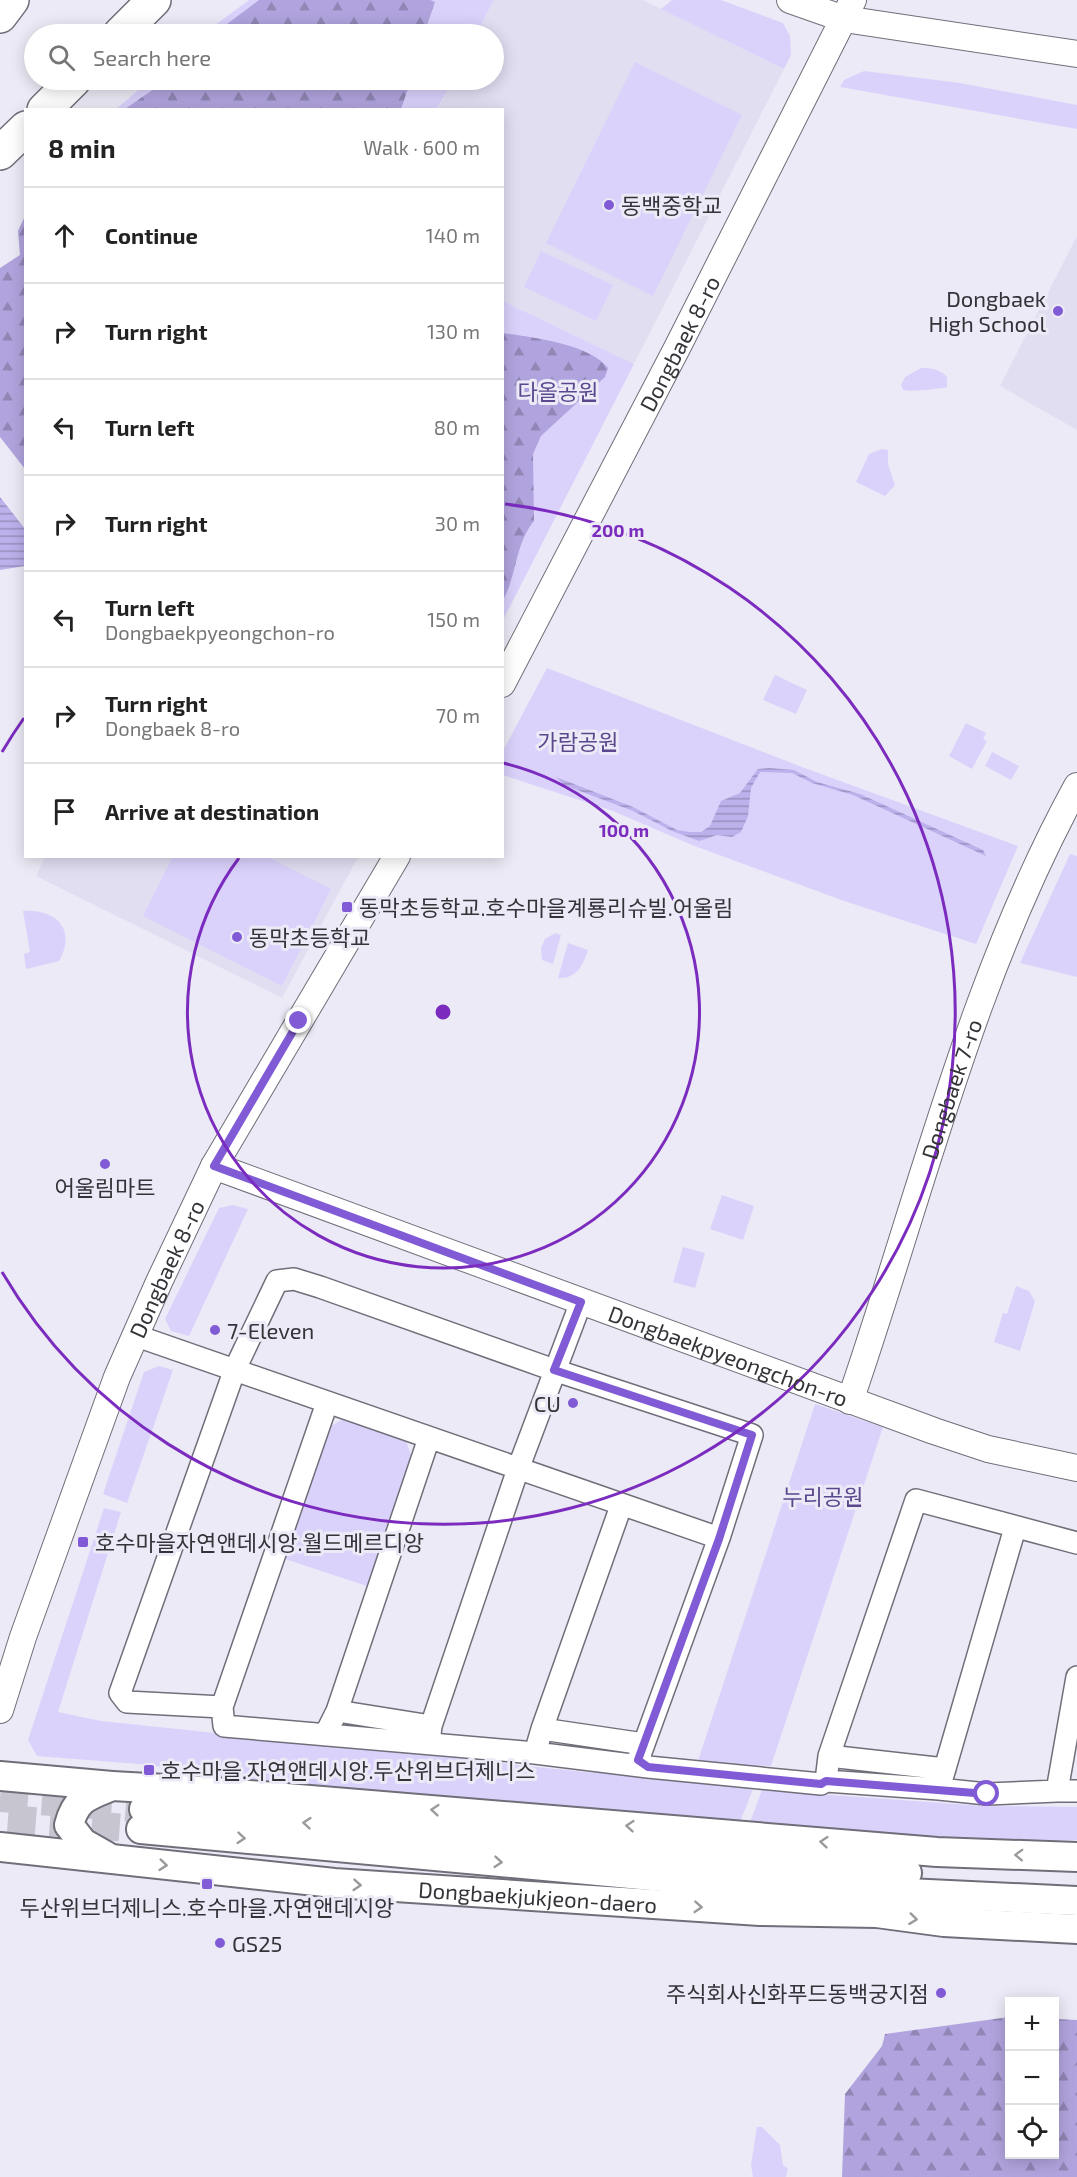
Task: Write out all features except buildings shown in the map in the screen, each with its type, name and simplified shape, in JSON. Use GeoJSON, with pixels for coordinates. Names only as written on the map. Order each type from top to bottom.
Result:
{"type":"FeatureCollection","features":[{"type":"Feature","properties":{"kind":"highway"},"geometry":{"type":"LineString","coordinates":[[0,16],[12,0]]}},
{"type":"Feature","properties":{"kind":"highway"},"geometry":{"type":"LineString","coordinates":[[130,24],[154,0]]}},
{"type":"Feature","properties":{"kind":"highway"},"geometry":{"type":"LineString","coordinates":[[46,108],[64,90]]}},
{"type":"Feature","properties":{"kind":"highway"},"geometry":{"type":"LineString","coordinates":[[0,153],[24,130]]}},
{"type":"Feature","properties":{"kind":"main road"},"geometry":{"type":"LineString","coordinates":[[0,1776],[937,1852],[1077,1857]]}},
{"type":"Feature","properties":{"kind":"main road"},"geometry":{"type":"LineString","coordinates":[[112,1786],[79,1802],[73,1809],[69,1825],[83,1843],[114,1860]]}},
{"type":"Feature","properties":{"kind":"main road","name":"Dongbaekjukjeon-daero"},"geometry":{"type":"LineString","coordinates":[[1077,1886],[142,1819],[760,1886],[1077,1901]]}},
{"type":"Feature","properties":{"kind":"main road","name":"Dongbaekjukjeon-daero"},"geometry":{"type":"LineString","coordinates":[[0,1847],[334,1883],[760,1911],[877,1913],[944,1922],[1077,1929]]}},
{"type":"Feature","properties":{"kind":"main road"},"geometry":{"type":"LineString","coordinates":[[760,1886],[877,1913]]}},
{"type":"Feature","properties":{"kind":"street"},"geometry":{"type":"LineString","coordinates":[[790,0],[848,9],[1077,54]]}},
{"type":"Feature","properties":{"kind":"street","name":"Dongbaek 8-ro"},"geometry":{"type":"LineString","coordinates":[[504,680],[848,9]]}},
{"type":"Feature","properties":{"kind":"street","name":"Dongbaek 7-ro"},"geometry":{"type":"LineString","coordinates":[[850,1401],[916,1201],[958,1061],[989,978],[1037,866],[1077,786]]}},
{"type":"Feature","properties":{"kind":"street","name":"Dongbaek 8-ro"},"geometry":{"type":"LineString","coordinates":[[0,1710],[42,1582],[134,1335],[214,1166],[396,858]]}},
{"type":"Feature","properties":{"kind":"street","name":"Dongbaekpyeongchon-ro"},"geometry":{"type":"LineString","coordinates":[[214,1166],[850,1401],[988,1449],[1077,1468]]}},
{"type":"Feature","properties":{"kind":"street"},"geometry":{"type":"LineString","coordinates":[[222,1707],[127,1702],[120,1693],[235,1369],[277,1281],[294,1279],[554,1370],[752,1435],[719,1539],[638,1760],[648,1767]]}},
{"type":"Feature","properties":{"kind":"street"},"geometry":{"type":"LineString","coordinates":[[430,1735],[518,1469],[581,1302]]}},
{"type":"Feature","properties":{"kind":"street"},"geometry":{"type":"LineString","coordinates":[[134,1335],[719,1539]]}},
{"type":"Feature","properties":{"kind":"street"},"geometry":{"type":"LineString","coordinates":[[327,1403],[222,1707],[224,1726],[324,1735],[430,1735]]}},
{"type":"Feature","properties":{"kind":"street"},"geometry":{"type":"LineString","coordinates":[[324,1735],[337,1711],[429,1438]]}},
{"type":"Feature","properties":{"kind":"street"},"geometry":{"type":"LineString","coordinates":[[826,1781],[829,1756],[916,1500],[1077,1543]]}},
{"type":"Feature","properties":{"kind":"street"},"geometry":{"type":"LineString","coordinates":[[535,1753],[621,1506]]}},
{"type":"Feature","properties":{"kind":"street"},"geometry":{"type":"LineString","coordinates":[[939,1789],[1015,1528]]}},
{"type":"Feature","properties":{"kind":"street"},"geometry":{"type":"LineString","coordinates":[[337,1711],[430,1735],[535,1753],[821,1784],[826,1781],[987,1794],[1068,1781],[1077,1677]]}},
{"type":"Feature","properties":{"kind":"street"},"geometry":{"type":"LineString","coordinates":[[542,1729],[644,1744]]}},
{"type":"Feature","properties":{"kind":"street"},"geometry":{"type":"LineString","coordinates":[[829,1756],[945,1768]]}},
{"type":"Feature","properties":{"kind":"shaded area","name":"동백중학교"},"geometry":{"type":"Polygon","coordinates":[[[494,0],[643,0],[784,69],[634,364],[504,301],[504,108],[438,108],[448,90],[504,90],[504,24],[481,24],[494,0]]]}},
{"type":"Feature","properties":{"kind":"shaded area","name":"Dongbaek High School"},"geometry":{"type":"Polygon","coordinates":[[[1077,236],[1077,430],[1000,386],[1077,236]]]}},
{"type":"Feature","properties":{"kind":"shaded area"},"geometry":{"type":"Polygon","coordinates":[[[0,497],[24,528],[24,566],[0,570],[0,497]]]}},
{"type":"Feature","properties":{"kind":"shaded area"},"geometry":{"type":"Polygon","coordinates":[[[758,769],[794,770],[817,782],[860,794],[983,850],[986,856],[853,795],[812,783],[792,773],[760,772],[751,788],[748,816],[741,832],[732,837],[717,835],[699,841],[672,831],[633,811],[564,785],[556,777],[633,807],[677,830],[701,832],[710,826],[721,801],[740,793],[758,769]]]}},
{"type":"Feature","properties":{"kind":"shaded area","name":"동막초등학교"},"geometry":{"type":"Polygon","coordinates":[[[45,858],[357,858],[282,998],[36,876],[45,858]]]}},
{"type":"Feature","properties":{"kind":"green space"},"geometry":{"type":"Polygon","coordinates":[[[249,0],[494,0],[481,24],[217,24],[249,0]]]}},
{"type":"Feature","properties":{"kind":"green space"},"geometry":{"type":"Polygon","coordinates":[[[259,0],[430,0],[435,2],[427,24],[227,24],[259,0]]]}},
{"type":"Feature","properties":{"kind":"green space"},"geometry":{"type":"Polygon","coordinates":[[[672,0],[721,0],[783,23],[790,36],[791,55],[784,69],[661,9],[672,0]]]}},
{"type":"Feature","properties":{"kind":"green space"},"geometry":{"type":"Polygon","coordinates":[[[635,62],[742,115],[653,296],[546,243],[635,62]]]}},
{"type":"Feature","properties":{"kind":"green space"},"geometry":{"type":"Polygon","coordinates":[[[864,71],[960,83],[1077,105],[1077,129],[840,87],[844,80],[864,71]]]}},
{"type":"Feature","properties":{"kind":"green space"},"geometry":{"type":"Polygon","coordinates":[[[138,90],[447,90],[438,108],[117,108],[138,90]]]}},
{"type":"Feature","properties":{"kind":"green space"},"geometry":{"type":"Polygon","coordinates":[[[153,90],[408,90],[401,108],[126,108],[153,90]]]}},
{"type":"Feature","properties":{"kind":"green space"},"geometry":{"type":"Polygon","coordinates":[[[24,218],[24,468],[0,437],[0,268],[20,255],[18,231],[24,218]]]}},
{"type":"Feature","properties":{"kind":"green space"},"geometry":{"type":"Polygon","coordinates":[[[541,251],[613,285],[596,321],[524,287],[541,251]]]}},
{"type":"Feature","properties":{"kind":"green space","name":"다올공원"},"geometry":{"type":"Polygon","coordinates":[[[504,301],[634,364],[504,618],[504,301]]]}},
{"type":"Feature","properties":{"kind":"green space"},"geometry":{"type":"Polygon","coordinates":[[[504,333],[575,347],[600,360],[608,368],[605,377],[541,436],[533,454],[534,521],[523,540],[504,598],[504,333]]]}},
{"type":"Feature","properties":{"kind":"green space"},"geometry":{"type":"Polygon","coordinates":[[[921,368],[944,374],[947,377],[947,387],[903,390],[901,385],[905,377],[921,368]]]}},
{"type":"Feature","properties":{"kind":"green space"},"geometry":{"type":"Polygon","coordinates":[[[882,449],[888,450],[888,464],[895,485],[885,496],[856,482],[869,454],[882,449]]]}},
{"type":"Feature","properties":{"kind":"green space","name":"가람공원"},"geometry":{"type":"Polygon","coordinates":[[[547,668],[802,767],[1018,846],[976,944],[844,901],[692,845],[613,811],[504,775],[504,749],[547,668]]]}},
{"type":"Feature","properties":{"kind":"green space"},"geometry":{"type":"Polygon","coordinates":[[[775,675],[807,690],[796,714],[763,700],[775,675]]]}},
{"type":"Feature","properties":{"kind":"green space"},"geometry":{"type":"Polygon","coordinates":[[[966,723],[986,733],[983,739],[987,741],[972,769],[949,756],[966,723]]]}},
{"type":"Feature","properties":{"kind":"green space"},"geometry":{"type":"Polygon","coordinates":[[[992,752],[1019,766],[1011,780],[985,766],[992,752]]]}},
{"type":"Feature","properties":{"kind":"green space"},"geometry":{"type":"Polygon","coordinates":[[[1070,854],[1077,856],[1077,977],[1020,963],[1070,854]]]}},
{"type":"Feature","properties":{"kind":"green space"},"geometry":{"type":"Polygon","coordinates":[[[172,858],[270,858],[331,889],[282,986],[143,916],[172,858]]]}},
{"type":"Feature","properties":{"kind":"green space"},"geometry":{"type":"Polygon","coordinates":[[[23,911],[45,913],[60,923],[66,939],[59,961],[26,969],[24,954],[30,952],[23,911]]]}},
{"type":"Feature","properties":{"kind":"green space"},"geometry":{"type":"Polygon","coordinates":[[[555,933],[561,935],[553,964],[542,960],[541,948],[545,939],[555,933]]]}},
{"type":"Feature","properties":{"kind":"green space"},"geometry":{"type":"Polygon","coordinates":[[[568,943],[588,950],[575,974],[558,978],[568,943]]]}},
{"type":"Feature","properties":{"kind":"green space"},"geometry":{"type":"Polygon","coordinates":[[[722,1195],[754,1206],[743,1240],[710,1229],[722,1195]]]}},
{"type":"Feature","properties":{"kind":"green space"},"geometry":{"type":"Polygon","coordinates":[[[233,1205],[248,1209],[189,1336],[171,1331],[165,1319],[219,1208],[233,1205]]]}},
{"type":"Feature","properties":{"kind":"green space"},"geometry":{"type":"Polygon","coordinates":[[[683,1247],[705,1253],[695,1288],[673,1282],[683,1247]]]}},
{"type":"Feature","properties":{"kind":"green space"},"geometry":{"type":"Polygon","coordinates":[[[1016,1286],[1029,1291],[1035,1301],[1020,1351],[994,1342],[1003,1313],[1007,1314],[1016,1286]]]}},
{"type":"Feature","properties":{"kind":"green space"},"geometry":{"type":"Polygon","coordinates":[[[159,1366],[173,1370],[127,1503],[103,1494],[144,1372],[159,1366]]]}},
{"type":"Feature","properties":{"kind":"green space","name":"누리공원"},"geometry":{"type":"Polygon","coordinates":[[[815,1404],[883,1427],[771,1766],[697,1764],[815,1404]]]}},
{"type":"Feature","properties":{"kind":"green space"},"geometry":{"type":"Polygon","coordinates":[[[343,1419],[406,1441],[413,1460],[370,1587],[282,1558],[326,1429],[343,1419]]]}},
{"type":"Feature","properties":{"kind":"green space"},"geometry":{"type":"Polygon","coordinates":[[[104,1508],[121,1512],[58,1712],[101,1721],[585,1772],[737,1782],[753,1789],[740,1822],[211,1777],[151,1765],[37,1756],[28,1740],[104,1508]]]}},
{"type":"Feature","properties":{"kind":"green space"},"geometry":{"type":"Polygon","coordinates":[[[762,1790],[983,1806],[1077,1807],[1077,1840],[1019,1843],[750,1822],[762,1790]]]}},
{"type":"Feature","properties":{"kind":"green space"},"geometry":{"type":"Polygon","coordinates":[[[1005,2018],[1005,2159],[1059,2159],[1059,2019],[1077,2020],[1077,2177],[842,2177],[845,2094],[882,2046],[885,2034],[1005,2018]]]}},
{"type":"Feature","properties":{"kind":"green space"},"geometry":{"type":"Polygon","coordinates":[[[757,2127],[762,2127],[780,2145],[783,2165],[788,2169],[786,2177],[753,2177],[751,2165],[757,2127]]]}},
{"type":"Feature","properties":{"kind":"tunnel"},"geometry":{"type":"LineString","coordinates":[[0,1798],[144,1809]]}},
{"type":"Feature","properties":{"kind":"tunnel"},"geometry":{"type":"LineString","coordinates":[[8,1819],[141,1829]]}},
{"type":"Feature","properties":{"kind":"place","name":"동백중학교"},"geometry":{"type":"Point","coordinates":[609,205]}},
{"type":"Feature","properties":{"kind":"place","name":"Dongbaek High School"},"geometry":{"type":"Point","coordinates":[1058,311]}},
{"type":"Feature","properties":{"kind":"place","name":"동막초등학교.호수마을계룡리슈빌.어울림"},"geometry":{"type":"Point","coordinates":[347,907]}},
{"type":"Feature","properties":{"kind":"place","name":"동막초등학교"},"geometry":{"type":"Point","coordinates":[237,937]}},
{"type":"Feature","properties":{"kind":"place","name":"어울림마트"},"geometry":{"type":"Point","coordinates":[105,1164]}},
{"type":"Feature","properties":{"kind":"place","name":"7-Eleven"},"geometry":{"type":"Point","coordinates":[215,1330]}},
{"type":"Feature","properties":{"kind":"place","name":"CU"},"geometry":{"type":"Point","coordinates":[573,1403]}},
{"type":"Feature","properties":{"kind":"place","name":"호수마을자연앤데시앙.월드메르디앙"},"geometry":{"type":"Point","coordinates":[83,1542]}},
{"type":"Feature","properties":{"kind":"place","name":"호수마을.자연앤데시앙.두산위브더제니스"},"geometry":{"type":"Point","coordinates":[149,1770]}},
{"type":"Feature","properties":{"kind":"place","name":"두산위브더제니스.호수마을.자연앤데시앙"},"geometry":{"type":"Point","coordinates":[207,1884]}},
{"type":"Feature","properties":{"kind":"place","name":"GS25"},"geometry":{"type":"Point","coordinates":[220,1943]}},
{"type":"Feature","properties":{"kind":"place","name":"주식회사신화푸드동백궁지점"},"geometry":{"type":"Point","coordinates":[941,1993]}},
{"type":"Feature","properties":{"kind":"route"},"geometry":{"type":"LineString","coordinates":[[299,1021],[214,1166],[581,1302],[554,1370],[752,1435],[719,1539],[638,1760],[648,1767],[821,1784],[826,1781],[987,1794]]}}]}
